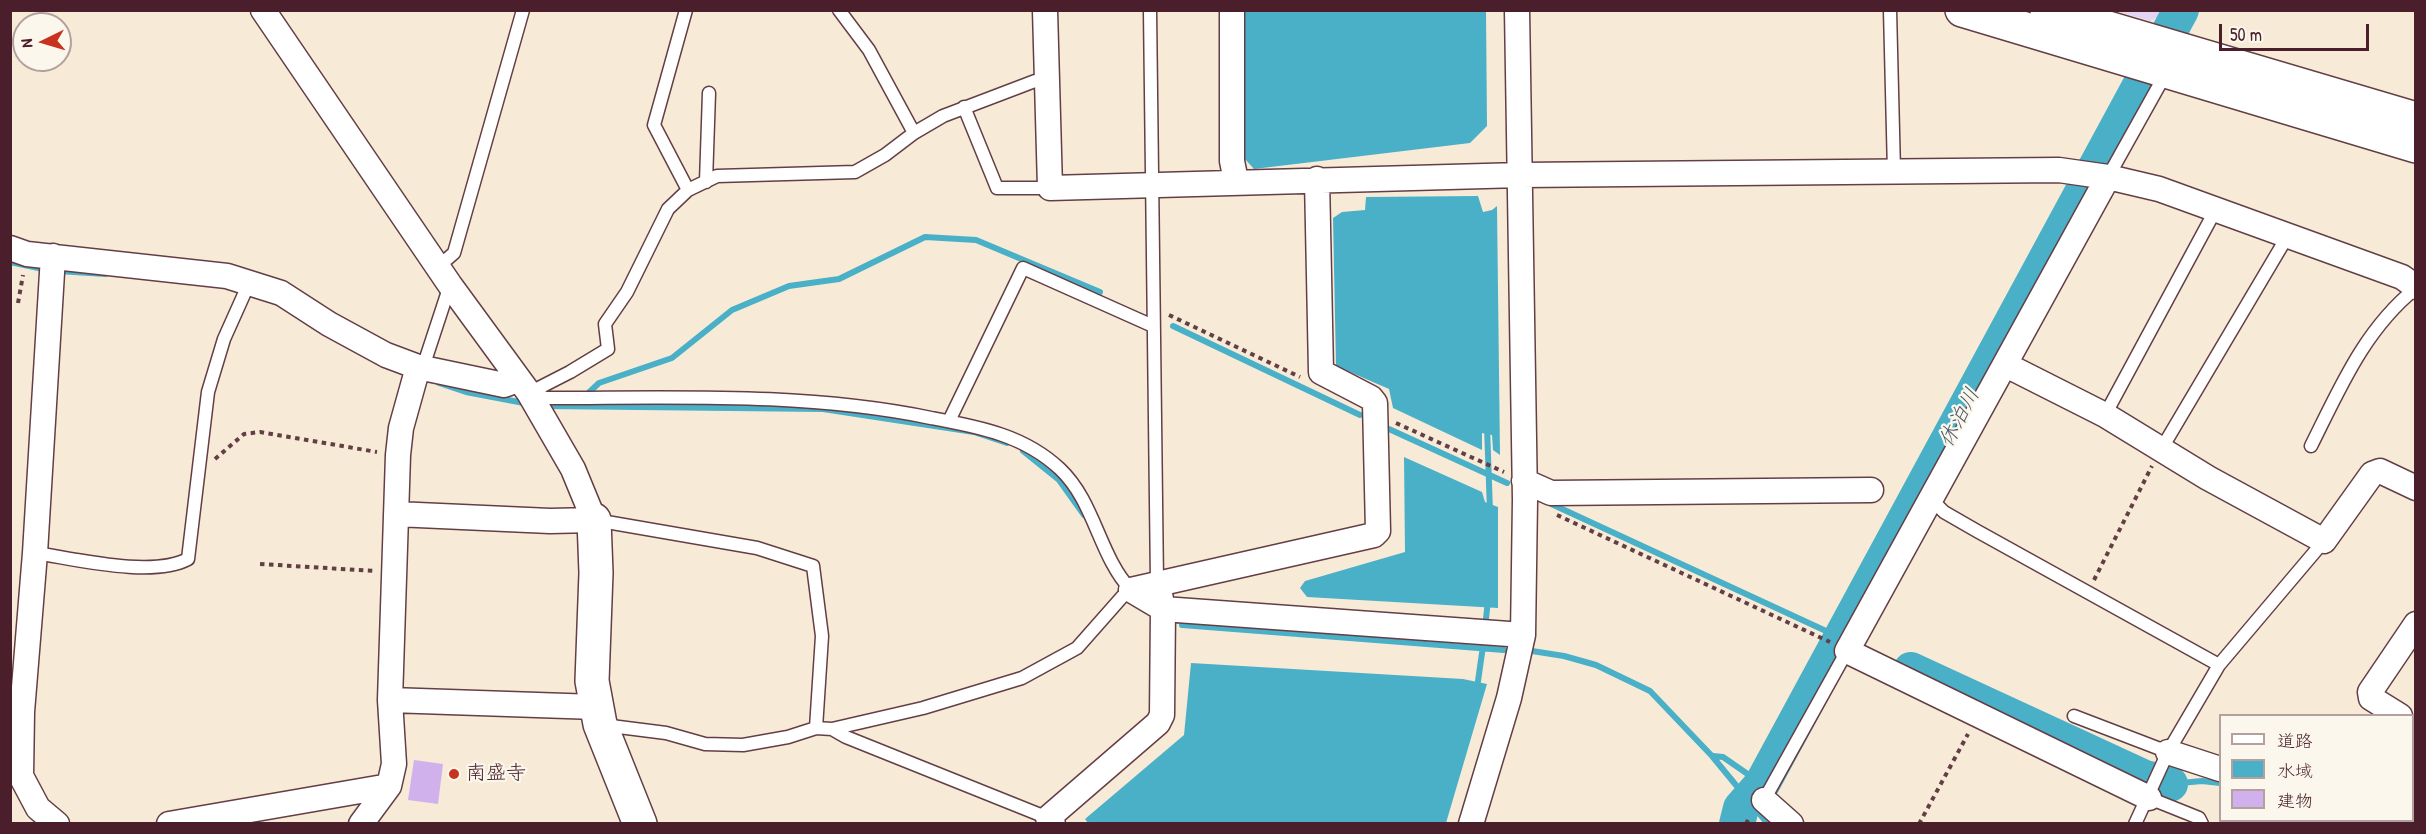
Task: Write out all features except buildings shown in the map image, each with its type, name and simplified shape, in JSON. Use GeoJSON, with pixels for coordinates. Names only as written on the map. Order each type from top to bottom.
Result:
{"type":"FeatureCollection","features":[{"type":"Feature","properties":{"kind":"street"},"geometry":{"type":"LineString","coordinates":[[263,10],[444,276],[524,386],[573,469],[594,520],[596,573],[592,681],[598,716],[640,824]]}},
{"type":"Feature","properties":{"kind":"street"},"geometry":{"type":"LineString","coordinates":[[1046,10],[1050,188],[1236,181],[1521,175],[1894,172],[2095,175],[2159,189],[2286,237],[2402,277],[2415,287]]}},
{"type":"Feature","properties":{"kind":"street"},"geometry":{"type":"LineString","coordinates":[[1232,10],[1232,161],[1236,181]]}},
{"type":"Feature","properties":{"kind":"street"},"geometry":{"type":"LineString","coordinates":[[1471,824],[1509,698],[1523,635],[1521,175],[1517,10]]}},
{"type":"Feature","properties":{"kind":"street"},"geometry":{"type":"LineString","coordinates":[[1962,10],[2133,50],[2170,61],[2415,146]]}},
{"type":"Feature","properties":{"kind":"street"},"geometry":{"type":"LineString","coordinates":[[2047,10],[2133,50]]}},
{"type":"Feature","properties":{"kind":"street"},"geometry":{"type":"LineString","coordinates":[[2170,61],[2415,119]]}},
{"type":"Feature","properties":{"kind":"street"},"geometry":{"type":"LineString","coordinates":[[2095,175],[2006,365],[1847,651],[2150,798]]}},
{"type":"Feature","properties":{"kind":"street"},"geometry":{"type":"LineString","coordinates":[[1131,590],[1374,535],[1378,531],[1375,403],[1371,398],[1320,372],[1317,179]]}},
{"type":"Feature","properties":{"kind":"street"},"geometry":{"type":"LineString","coordinates":[[19,251],[227,276],[250,281],[281,293],[329,324],[386,355],[418,367],[504,385],[524,386]]}},
{"type":"Feature","properties":{"kind":"street"},"geometry":{"type":"LineString","coordinates":[[53,256],[35,553],[19,646],[21,776],[38,808],[57,824]]}},
{"type":"Feature","properties":{"kind":"street"},"geometry":{"type":"LineString","coordinates":[[2006,365],[2105,415],[2208,478],[2324,541],[2372,474],[2380,471],[2415,488]]}},
{"type":"Feature","properties":{"kind":"street"},"geometry":{"type":"LineString","coordinates":[[361,824],[389,786],[394,764],[390,700],[398,456],[401,428],[418,367]]}},
{"type":"Feature","properties":{"kind":"street"},"geometry":{"type":"LineString","coordinates":[[1524,490],[1551,493],[1871,490]]}},
{"type":"Feature","properties":{"kind":"street"},"geometry":{"type":"LineString","coordinates":[[396,514],[550,521],[594,520]]}},
{"type":"Feature","properties":{"kind":"street"},"geometry":{"type":"LineString","coordinates":[[1051,821],[1158,723],[1162,715],[1163,609],[1157,583]]}},
{"type":"Feature","properties":{"kind":"street"},"geometry":{"type":"LineString","coordinates":[[1131,590],[1163,609],[1523,635]]}},
{"type":"Feature","properties":{"kind":"street"},"geometry":{"type":"LineString","coordinates":[[2397,714],[2371,698],[2370,693],[2415,624]]}},
{"type":"Feature","properties":{"kind":"street"},"geometry":{"type":"LineString","coordinates":[[390,700],[598,716]]}},
{"type":"Feature","properties":{"kind":"street"},"geometry":{"type":"LineString","coordinates":[[2168,752],[2219,769]]}},
{"type":"Feature","properties":{"kind":"street"},"geometry":{"type":"LineString","coordinates":[[168,824],[389,786]]}},
{"type":"Feature","properties":{"kind":"street"},"geometry":{"type":"LineString","coordinates":[[1764,800],[1791,824]]}},
{"type":"Feature","properties":{"kind":"lane"},"geometry":{"type":"LineString","coordinates":[[418,367],[426,358],[444,276],[454,253],[523,10]]}},
{"type":"Feature","properties":{"kind":"lane"},"geometry":{"type":"LineString","coordinates":[[686,10],[654,125],[688,190]]}},
{"type":"Feature","properties":{"kind":"lane"},"geometry":{"type":"LineString","coordinates":[[839,10],[869,50],[914,133]]}},
{"type":"Feature","properties":{"kind":"lane"},"geometry":{"type":"LineString","coordinates":[[1150,10],[1157,583]]}},
{"type":"Feature","properties":{"kind":"lane"},"geometry":{"type":"LineString","coordinates":[[1890,10],[1894,172]]}},
{"type":"Feature","properties":{"kind":"lane"},"geometry":{"type":"LineString","coordinates":[[2095,175],[2170,61]]}},
{"type":"Feature","properties":{"kind":"lane"},"geometry":{"type":"LineString","coordinates":[[524,386],[570,372],[608,348],[605,324],[627,292],[669,209],[688,190],[717,176],[855,172],[885,155],[914,133],[964,107],[1035,81],[1047,81]]}},
{"type":"Feature","properties":{"kind":"lane"},"geometry":{"type":"LineString","coordinates":[[706,182],[709,93]]}},
{"type":"Feature","properties":{"kind":"lane"},"geometry":{"type":"LineString","coordinates":[[964,107],[997,188],[1050,188]]}},
{"type":"Feature","properties":{"kind":"lane"},"geometry":{"type":"LineString","coordinates":[[2105,415],[2215,211]]}},
{"type":"Feature","properties":{"kind":"lane"},"geometry":{"type":"LineString","coordinates":[[2162,448],[2286,237]]}},
{"type":"Feature","properties":{"kind":"lane"},"geometry":{"type":"LineString","coordinates":[[949,421],[1023,268],[1154,326]]}},
{"type":"Feature","properties":{"kind":"lane"},"geometry":{"type":"LineString","coordinates":[[35,553],[125,565],[179,564],[188,559],[208,392],[224,339],[250,281]]}},
{"type":"Feature","properties":{"kind":"lane"},"geometry":{"type":"LineString","coordinates":[[2311,446],[2361,348],[2398,302],[2415,287]]}},
{"type":"Feature","properties":{"kind":"lane"},"geometry":{"type":"LineString","coordinates":[[524,386],[546,398],[757,398],[879,407],[949,421],[1011,437],[1059,468],[1079,494],[1120,577],[1131,590],[1122,597],[1077,648],[1022,678],[923,708],[832,729],[816,728],[788,737],[744,745],[705,744],[598,716]]}},
{"type":"Feature","properties":{"kind":"lane"},"geometry":{"type":"LineString","coordinates":[[1932,500],[1944,512],[2087,594],[2219,665]]}},
{"type":"Feature","properties":{"kind":"lane"},"geometry":{"type":"LineString","coordinates":[[594,520],[757,548],[813,566],[822,636],[816,728]]}},
{"type":"Feature","properties":{"kind":"lane"},"geometry":{"type":"LineString","coordinates":[[2136,824],[2150,798],[2168,752],[2219,665],[2324,541]]}},
{"type":"Feature","properties":{"kind":"lane"},"geometry":{"type":"LineString","coordinates":[[1764,800],[1847,651]]}},
{"type":"Feature","properties":{"kind":"lane"},"geometry":{"type":"LineString","coordinates":[[2074,716],[2168,752]]}},
{"type":"Feature","properties":{"kind":"lane"},"geometry":{"type":"LineString","coordinates":[[832,729],[846,737],[1051,821]]}},
{"type":"Feature","properties":{"kind":"lane"},"geometry":{"type":"LineString","coordinates":[[2150,798],[2199,818],[2202,824]]}},
{"type":"Feature","properties":{"kind":"path"},"geometry":{"type":"LineString","coordinates":[[18,303],[19,251]]}},
{"type":"Feature","properties":{"kind":"path"},"geometry":{"type":"LineString","coordinates":[[1154,307],[1301,378]]}},
{"type":"Feature","properties":{"kind":"path"},"geometry":{"type":"LineString","coordinates":[[1375,413],[1811,633]]}},
{"type":"Feature","properties":{"kind":"path"},"geometry":{"type":"LineString","coordinates":[[198,482],[216,457],[244,434],[260,432],[398,456]]}},
{"type":"Feature","properties":{"kind":"path"},"geometry":{"type":"LineString","coordinates":[[2087,594],[2162,448]]}},
{"type":"Feature","properties":{"kind":"path"},"geometry":{"type":"LineString","coordinates":[[260,564],[394,572]]}},
{"type":"Feature","properties":{"kind":"path"},"geometry":{"type":"LineString","coordinates":[[1919,824],[1979,715]]}},
{"type":"Feature","properties":{"kind":"shaded area"},"geometry":{"type":"Polygon","coordinates":[[[2116,11],[2163,11],[2160,16],[2150,21],[2116,11]]]}},
{"type":"Feature","properties":{"kind":"water"},"geometry":{"type":"Polygon","coordinates":[[[1243,11],[1486,11],[1487,126],[1470,143],[1254,169],[1244,158],[1243,11]]]}},
{"type":"Feature","properties":{"kind":"water"},"geometry":{"type":"Polygon","coordinates":[[[1478,196],[1483,212],[1497,206],[1500,455],[1493,450],[1492,435],[1482,433],[1482,450],[1393,408],[1389,389],[1336,366],[1333,218],[1342,212],[1365,210],[1366,197],[1478,196]]]}},
{"type":"Feature","properties":{"kind":"water"},"geometry":{"type":"Polygon","coordinates":[[[1404,457],[1482,492],[1485,502],[1498,507],[1498,608],[1307,597],[1300,588],[1305,581],[1405,552],[1404,457]]]}},
{"type":"Feature","properties":{"kind":"water"},"geometry":{"type":"Polygon","coordinates":[[[1191,663],[1463,679],[1487,684],[1446,823],[1088,823],[1085,819],[1184,735],[1191,663]]]}},
{"type":"Feature","properties":{"kind":"waterway","name":"休泊川"},"geometry":{"type":"LineString","coordinates":[[1737,824],[1741,808],[1762,784],[2181,10]]}},
{"type":"Feature","properties":{"kind":"waterway"},"geometry":{"type":"LineString","coordinates":[[584,397],[599,383],[672,358],[732,310],[789,286],[839,279],[925,237],[976,240],[1100,292]]}},
{"type":"Feature","properties":{"kind":"waterway"},"geometry":{"type":"LineString","coordinates":[[10,262],[48,270]]}},
{"type":"Feature","properties":{"kind":"waterway"},"geometry":{"type":"LineString","coordinates":[[58,271],[105,274]]}},
{"type":"Feature","properties":{"kind":"waterway"},"geometry":{"type":"LineString","coordinates":[[1173,326],[1360,415]]}},
{"type":"Feature","properties":{"kind":"waterway"},"geometry":{"type":"LineString","coordinates":[[439,383],[466,392],[529,404]]}},
{"type":"Feature","properties":{"kind":"waterway"},"geometry":{"type":"LineString","coordinates":[[545,406],[823,409],[974,432],[1007,443]]}},
{"type":"Feature","properties":{"kind":"waterway"},"geometry":{"type":"LineString","coordinates":[[1487,426],[1490,512]]}},
{"type":"Feature","properties":{"kind":"waterway"},"geometry":{"type":"LineString","coordinates":[[1389,429],[1507,483]]}},
{"type":"Feature","properties":{"kind":"waterway"},"geometry":{"type":"LineString","coordinates":[[1023,451],[1059,480],[1084,515]]}},
{"type":"Feature","properties":{"kind":"waterway"},"geometry":{"type":"LineString","coordinates":[[1547,502],[1839,637]]}},
{"type":"Feature","properties":{"kind":"waterway"},"geometry":{"type":"LineString","coordinates":[[1485,628],[1488,600]]}},
{"type":"Feature","properties":{"kind":"waterway"},"geometry":{"type":"LineString","coordinates":[[1182,625],[1504,650]]}},
{"type":"Feature","properties":{"kind":"waterway"},"geometry":{"type":"LineString","coordinates":[[1477,688],[1484,639]]}},
{"type":"Feature","properties":{"kind":"waterway"},"geometry":{"type":"LineString","coordinates":[[1532,651],[1564,656],[1596,665],[1650,691],[1712,756],[1768,824]]}},
{"type":"Feature","properties":{"kind":"waterway"},"geometry":{"type":"LineString","coordinates":[[1911,670],[2145,778],[2170,784]]}},
{"type":"Feature","properties":{"kind":"waterway"},"geometry":{"type":"LineString","coordinates":[[1713,756],[1723,757],[1762,784]]}},
{"type":"Feature","properties":{"kind":"waterway"},"geometry":{"type":"LineString","coordinates":[[2170,784],[2202,781],[2219,783]]}},
{"type":"Feature","properties":{"kind":"waterway"},"geometry":{"type":"LineString","coordinates":[[2308,822],[2312,824]]}},
{"type":"Feature","properties":{"kind":"place","name":"南盛寺"},"geometry":{"type":"Point","coordinates":[454,774]}}]}
